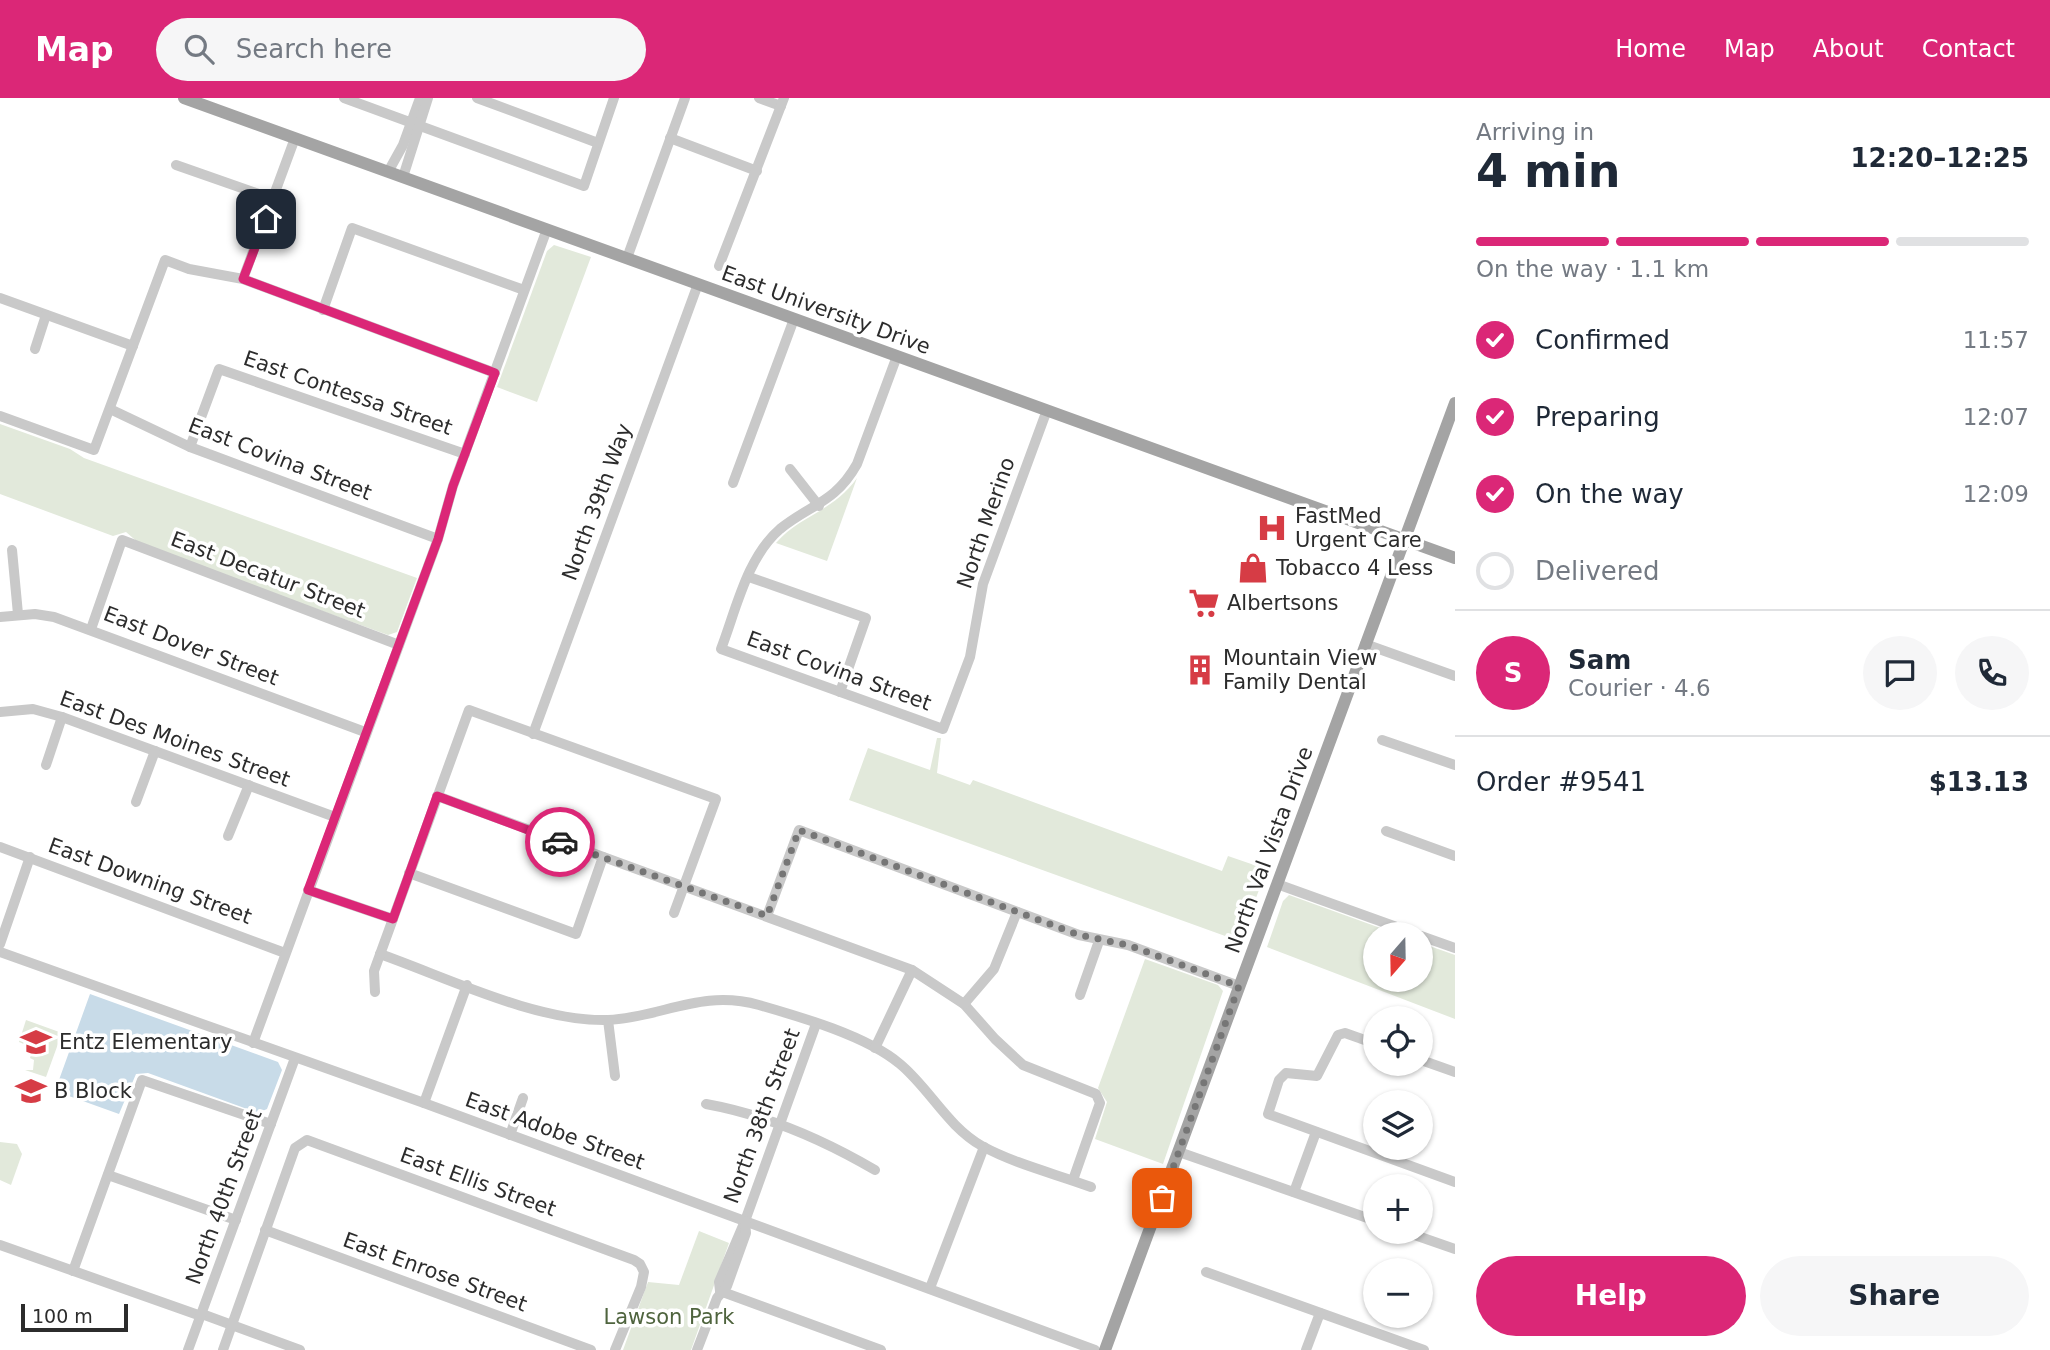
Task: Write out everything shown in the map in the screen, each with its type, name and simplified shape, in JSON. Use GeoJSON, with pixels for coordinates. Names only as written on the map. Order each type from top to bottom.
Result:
{"type":"FeatureCollection","features":[{"type":"Feature","properties":{"kind":"main road","name":"East University Drive"},"geometry":{"type":"LineString","coordinates":[[184,98],[1455,558]]}},
{"type":"Feature","properties":{"kind":"main road","name":"North Val Vista Drive"},"geometry":{"type":"LineString","coordinates":[[1105,1350],[1455,403]]}},
{"type":"Feature","properties":{"kind":"street"},"geometry":{"type":"LineString","coordinates":[[344,98],[583,186],[614,98]]}},
{"type":"Feature","properties":{"kind":"street"},"geometry":{"type":"LineString","coordinates":[[403,177],[420,98]]}},
{"type":"Feature","properties":{"kind":"street"},"geometry":{"type":"LineString","coordinates":[[388,172],[428,98]]}},
{"type":"Feature","properties":{"kind":"street"},"geometry":{"type":"LineString","coordinates":[[477,98],[598,143]]}},
{"type":"Feature","properties":{"kind":"street"},"geometry":{"type":"LineString","coordinates":[[627,258],[685,98]]}},
{"type":"Feature","properties":{"kind":"street"},"geometry":{"type":"LineString","coordinates":[[719,266],[783,102],[759,98]]}},
{"type":"Feature","properties":{"kind":"street"},"geometry":{"type":"LineString","coordinates":[[243,279],[295,138]]}},
{"type":"Feature","properties":{"kind":"street"},"geometry":{"type":"LineString","coordinates":[[670,138],[757,171]]}},
{"type":"Feature","properties":{"kind":"street"},"geometry":{"type":"LineString","coordinates":[[176,165],[273,199]]}},
{"type":"Feature","properties":{"kind":"street"},"geometry":{"type":"LineString","coordinates":[[323,310],[352,228],[524,290]]}},
{"type":"Feature","properties":{"kind":"street"},"geometry":{"type":"LineString","coordinates":[[253,1043],[438,539],[465,454],[547,229]]}},
{"type":"Feature","properties":{"kind":"street"},"geometry":{"type":"LineString","coordinates":[[0,416],[94,450],[165,260],[188,269],[243,279],[495,373]]}},
{"type":"Feature","properties":{"kind":"street","name":"North 39th Way"},"geometry":{"type":"LineString","coordinates":[[533,734],[698,284]]}},
{"type":"Feature","properties":{"kind":"street"},"geometry":{"type":"LineString","coordinates":[[0,298],[133,346]]}},
{"type":"Feature","properties":{"kind":"street"},"geometry":{"type":"LineString","coordinates":[[35,349],[47,315]]}},
{"type":"Feature","properties":{"kind":"street"},"geometry":{"type":"LineString","coordinates":[[733,483],[794,318]]}},
{"type":"Feature","properties":{"kind":"street"},"geometry":{"type":"LineString","coordinates":[[840,692],[866,618],[749,577],[762,548],[781,528],[819,506],[848,480],[857,464],[897,356]]}},
{"type":"Feature","properties":{"kind":"street","name":"East Contessa Street"},"geometry":{"type":"LineString","coordinates":[[190,447],[219,369],[465,454]]}},
{"type":"Feature","properties":{"kind":"street","name":"East Covina Street"},"geometry":{"type":"LineString","coordinates":[[110,409],[190,447],[438,539]]}},
{"type":"Feature","properties":{"kind":"street","name":"North Merino"},"geometry":{"type":"LineString","coordinates":[[943,729],[970,657],[983,584],[1046,410]]}},
{"type":"Feature","properties":{"kind":"street"},"geometry":{"type":"LineString","coordinates":[[790,469],[819,506]]}},
{"type":"Feature","properties":{"kind":"street","name":"East Decatur Street"},"geometry":{"type":"LineString","coordinates":[[90,629],[122,540],[399,645]]}},
{"type":"Feature","properties":{"kind":"street"},"geometry":{"type":"LineString","coordinates":[[12,551],[18,614]]}},
{"type":"Feature","properties":{"kind":"street","name":"East Covina Street"},"geometry":{"type":"LineString","coordinates":[[749,577],[721,649],[943,729]]}},
{"type":"Feature","properties":{"kind":"street","name":"East Dover Street"},"geometry":{"type":"LineString","coordinates":[[0,617],[18,614],[54,617],[365,732]]}},
{"type":"Feature","properties":{"kind":"street"},"geometry":{"type":"LineString","coordinates":[[1365,644],[1455,676]]}},
{"type":"Feature","properties":{"kind":"street","name":"East Des Moines Street"},"geometry":{"type":"LineString","coordinates":[[0,712],[33,709],[62,717],[335,817]]}},
{"type":"Feature","properties":{"kind":"street"},"geometry":{"type":"LineString","coordinates":[[375,992],[374,971],[469,710],[716,799],[674,913]]}},
{"type":"Feature","properties":{"kind":"street"},"geometry":{"type":"LineString","coordinates":[[46,765],[62,717]]}},
{"type":"Feature","properties":{"kind":"street"},"geometry":{"type":"LineString","coordinates":[[1381,740],[1455,765]]}},
{"type":"Feature","properties":{"kind":"street"},"geometry":{"type":"LineString","coordinates":[[136,802],[155,751]]}},
{"type":"Feature","properties":{"kind":"street"},"geometry":{"type":"LineString","coordinates":[[228,836],[249,785]]}},
{"type":"Feature","properties":{"kind":"street"},"geometry":{"type":"LineString","coordinates":[[437,796],[912,970],[964,1004],[1023,1065],[1096,1094],[1101,1103],[1073,1180]]}},
{"type":"Feature","properties":{"kind":"street"},"geometry":{"type":"LineString","coordinates":[[767,916],[799,830],[1017,912],[1099,941],[1128,945],[1239,986]]}},
{"type":"Feature","properties":{"kind":"street"},"geometry":{"type":"LineString","coordinates":[[1386,831],[1455,856]]}},
{"type":"Feature","properties":{"kind":"street","name":"East Downing Street"},"geometry":{"type":"LineString","coordinates":[[0,847],[285,953]]}},
{"type":"Feature","properties":{"kind":"street"},"geometry":{"type":"LineString","coordinates":[[0,943],[30,858]]}},
{"type":"Feature","properties":{"kind":"street"},"geometry":{"type":"LineString","coordinates":[[409,873],[576,934],[603,858]]}},
{"type":"Feature","properties":{"kind":"street"},"geometry":{"type":"LineString","coordinates":[[1277,884],[1383,922]]}},
{"type":"Feature","properties":{"kind":"street"},"geometry":{"type":"LineString","coordinates":[[308,890],[393,919]]}},
{"type":"Feature","properties":{"kind":"street"},"geometry":{"type":"LineString","coordinates":[[964,1004],[994,969],[1017,912]]}},
{"type":"Feature","properties":{"kind":"street"},"geometry":{"type":"LineString","coordinates":[[1433,940],[1455,948]]}},
{"type":"Feature","properties":{"kind":"street"},"geometry":{"type":"LineString","coordinates":[[1080,995],[1099,941]]}},
{"type":"Feature","properties":{"kind":"street","name":"East Adobe Street"},"geometry":{"type":"LineString","coordinates":[[0,952],[424,1103],[1095,1350]]}},
{"type":"Feature","properties":{"kind":"street"},"geometry":{"type":"LineString","coordinates":[[380,954],[546,1015],[608,1020],[720,999],[758,1005],[816,1024],[875,1048],[899,1063],[958,1130],[984,1147],[1091,1187]]}},
{"type":"Feature","properties":{"kind":"street"},"geometry":{"type":"LineString","coordinates":[[875,1048],[912,970]]}},
{"type":"Feature","properties":{"kind":"street"},"geometry":{"type":"LineString","coordinates":[[424,1103],[467,985]]}},
{"type":"Feature","properties":{"kind":"street"},"geometry":{"type":"LineString","coordinates":[[608,1020],[615,1076]]}},
{"type":"Feature","properties":{"kind":"street","name":"North 38th Street"},"geometry":{"type":"LineString","coordinates":[[697,1350],[720,1291],[727,1286],[731,1261],[816,1024]]}},
{"type":"Feature","properties":{"kind":"street"},"geometry":{"type":"LineString","coordinates":[[1363,1039],[1345,1033],[1338,1035],[1317,1076],[1286,1073],[1279,1080],[1268,1115],[1455,1182]]}},
{"type":"Feature","properties":{"kind":"street","name":"North 40th Street"},"geometry":{"type":"LineString","coordinates":[[188,1350],[295,1058]]}},
{"type":"Feature","properties":{"kind":"street"},"geometry":{"type":"LineString","coordinates":[[1433,1064],[1455,1072]]}},
{"type":"Feature","properties":{"kind":"street"},"geometry":{"type":"LineString","coordinates":[[73,1271],[142,1080],[271,1124]]}},
{"type":"Feature","properties":{"kind":"street"},"geometry":{"type":"LineString","coordinates":[[510,1135],[523,1098]]}},
{"type":"Feature","properties":{"kind":"street"},"geometry":{"type":"LineString","coordinates":[[706,1104],[780,1124],[829,1143],[875,1170]]}},
{"type":"Feature","properties":{"kind":"street"},"geometry":{"type":"LineString","coordinates":[[1294,1192],[1316,1132]]}},
{"type":"Feature","properties":{"kind":"street","name":"East Ellis Street"},"geometry":{"type":"LineString","coordinates":[[265,1230],[295,1148],[307,1140],[640,1264],[644,1272],[641,1287],[615,1350]]}},
{"type":"Feature","properties":{"kind":"street"},"geometry":{"type":"LineString","coordinates":[[930,1288],[984,1147]]}},
{"type":"Feature","properties":{"kind":"street"},"geometry":{"type":"LineString","coordinates":[[1179,1152],[1363,1216]]}},
{"type":"Feature","properties":{"kind":"street"},"geometry":{"type":"LineString","coordinates":[[108,1175],[236,1220]]}},
{"type":"Feature","properties":{"kind":"street"},"geometry":{"type":"LineString","coordinates":[[223,1350],[265,1230]]}},
{"type":"Feature","properties":{"kind":"street","name":"East Enrose Street"},"geometry":{"type":"LineString","coordinates":[[265,1230],[592,1350]]}},
{"type":"Feature","properties":{"kind":"street"},"geometry":{"type":"LineString","coordinates":[[1433,1242],[1455,1250]]}},
{"type":"Feature","properties":{"kind":"street"},"geometry":{"type":"LineString","coordinates":[[0,1245],[300,1350]]}},
{"type":"Feature","properties":{"kind":"street"},"geometry":{"type":"LineString","coordinates":[[1206,1272],[1424,1350]]}},
{"type":"Feature","properties":{"kind":"street"},"geometry":{"type":"LineString","coordinates":[[720,1291],[881,1350]]}},
{"type":"Feature","properties":{"kind":"street"},"geometry":{"type":"LineString","coordinates":[[1306,1350],[1320,1312]]}},
{"type":"Feature","properties":{"kind":"green space"},"geometry":{"type":"Polygon","coordinates":[[[554,245],[591,257],[537,402],[497,387],[547,251],[554,245]]]}},
{"type":"Feature","properties":{"kind":"green space"},"geometry":{"type":"Polygon","coordinates":[[[0,424],[70,449],[84,458],[417,578],[397,632],[388,635],[141,545],[126,532],[113,536],[0,494],[0,424]]]}},
{"type":"Feature","properties":{"kind":"green space"},"geometry":{"type":"Polygon","coordinates":[[[857,478],[827,561],[776,543],[795,526],[838,499],[857,478]]]}},
{"type":"Feature","properties":{"kind":"green space"},"geometry":{"type":"Polygon","coordinates":[[[937,738],[941,738],[937,773],[970,785],[973,780],[1222,871],[1228,856],[1260,867],[1254,882],[1261,885],[1239,941],[849,800],[868,748],[930,770],[937,738]]]}},
{"type":"Feature","properties":{"kind":"green space"},"geometry":{"type":"Polygon","coordinates":[[[1289,895],[1364,922],[1363,984],[1267,947],[1283,901],[1289,895]]]}},
{"type":"Feature","properties":{"kind":"green space"},"geometry":{"type":"Polygon","coordinates":[[[1433,947],[1455,955],[1455,1019],[1433,1011],[1433,1006],[1421,1006],[1384,992],[1433,992],[1433,947]]]}},
{"type":"Feature","properties":{"kind":"green space"},"geometry":{"type":"Polygon","coordinates":[[[1145,959],[1218,985],[1223,991],[1163,1164],[1095,1139],[1107,1102],[1098,1088],[1145,959]]]}},
{"type":"Feature","properties":{"kind":"green space"},"geometry":{"type":"Polygon","coordinates":[[[26,1020],[62,1033],[46,1077],[25,1070],[33,1070],[34,1060],[30,1058],[33,1048],[19,1042],[26,1020]]]}},
{"type":"Feature","properties":{"kind":"green space"},"geometry":{"type":"Polygon","coordinates":[[[0,1142],[17,1144],[22,1154],[11,1185],[0,1180],[0,1142]]]}},
{"type":"Feature","properties":{"kind":"green space","name":"Lawson Park"},"geometry":{"type":"Polygon","coordinates":[[[699,1231],[729,1243],[691,1350],[623,1350],[648,1282],[679,1285],[699,1231]]]}},
{"type":"Feature","properties":{"kind":"water"},"geometry":{"type":"Polygon","coordinates":[[[90,994],[278,1062],[282,1070],[267,1109],[258,1113],[148,1073],[136,1074],[119,1114],[55,1091],[90,994]]]}},
{"type":"Feature","properties":{"kind":"way so far"},"geometry":{"type":"LineString","coordinates":[[560,842],[767,916],[799,830],[1079,935],[1128,945],[1239,986],[1162,1198]]}},
{"type":"Feature","properties":{"kind":"place","name":"FastMed Urgent Care"},"geometry":{"type":"Point","coordinates":[1272,528]}},
{"type":"Feature","properties":{"kind":"place","name":"Tobacco 4 Less"},"geometry":{"type":"Point","coordinates":[1253,568]}},
{"type":"Feature","properties":{"kind":"place","name":"Albertsons"},"geometry":{"type":"Point","coordinates":[1204,603]}},
{"type":"Feature","properties":{"kind":"place","name":"Mountain View Family Dental"},"geometry":{"type":"Point","coordinates":[1200,670]}},
{"type":"Feature","properties":{"kind":"place","name":"Entz Elementary"},"geometry":{"type":"Point","coordinates":[36,1042]}},
{"type":"Feature","properties":{"kind":"place","name":"B Block"},"geometry":{"type":"Point","coordinates":[31,1091]}},
{"type":"Feature","properties":{"kind":"route"},"geometry":{"type":"LineString","coordinates":[[266,219],[243,279],[495,373],[453,486],[438,539],[308,890],[393,919],[437,796],[560,842]]}}]}
